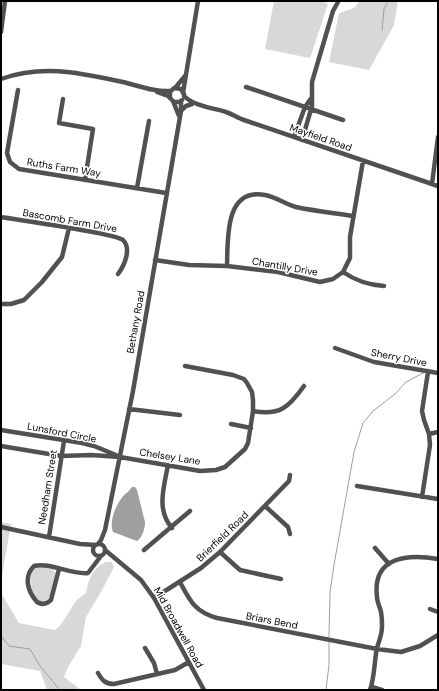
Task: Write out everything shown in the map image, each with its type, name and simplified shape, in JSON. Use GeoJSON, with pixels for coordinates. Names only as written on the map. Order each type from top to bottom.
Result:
{"type":"FeatureCollection","features":[{"type":"Feature","properties":{"kind":"street"},"geometry":{"type":"LineString","coordinates":[[1,32],[5,1]]}},
{"type":"Feature","properties":{"kind":"street"},"geometry":{"type":"LineString","coordinates":[[154,90],[176,103],[181,101],[184,94],[185,76],[198,1]]}},
{"type":"Feature","properties":{"kind":"street"},"geometry":{"type":"LineString","coordinates":[[302,140],[311,109],[312,82],[333,11],[338,2]]}},
{"type":"Feature","properties":{"kind":"street"},"geometry":{"type":"LineString","coordinates":[[1,79],[28,72],[57,71],[100,78],[154,90],[181,89],[184,94]]}},
{"type":"Feature","properties":{"kind":"street"},"geometry":{"type":"LineString","coordinates":[[185,76],[169,94],[171,100],[180,113],[186,106],[192,104]]}},
{"type":"Feature","properties":{"kind":"street"},"geometry":{"type":"LineString","coordinates":[[246,87],[343,120]]}},
{"type":"Feature","properties":{"kind":"street","name":"Ruths Farm Way"},"geometry":{"type":"LineString","coordinates":[[18,90],[7,153],[10,162],[19,169],[166,193]]}},
{"type":"Feature","properties":{"kind":"street","name":"Mayfield Road"},"geometry":{"type":"LineString","coordinates":[[184,94],[187,100],[223,111],[244,120],[438,186]]}},
{"type":"Feature","properties":{"kind":"street"},"geometry":{"type":"LineString","coordinates":[[294,137],[305,107],[312,97]]}},
{"type":"Feature","properties":{"kind":"street"},"geometry":{"type":"LineString","coordinates":[[63,99],[59,123],[93,129],[85,180]]}},
{"type":"Feature","properties":{"kind":"street","name":"Mayfield Road"},"geometry":{"type":"LineString","coordinates":[[181,101],[197,105],[199,104]]}},
{"type":"Feature","properties":{"kind":"street","name":"Bethany Road"},"geometry":{"type":"LineString","coordinates":[[59,569],[83,574],[88,573],[96,562],[100,552],[129,409],[181,101]]}},
{"type":"Feature","properties":{"kind":"street"},"geometry":{"type":"LineString","coordinates":[[137,188],[149,121]]}},
{"type":"Feature","properties":{"kind":"street"},"geometry":{"type":"LineString","coordinates":[[432,184],[438,137]]}},
{"type":"Feature","properties":{"kind":"street"},"geometry":{"type":"LineString","coordinates":[[363,161],[350,238],[350,258],[348,265],[343,272],[362,283],[373,286],[384,286]]}},
{"type":"Feature","properties":{"kind":"street"},"geometry":{"type":"LineString","coordinates":[[226,266],[231,215],[238,204],[248,196],[256,194],[264,195],[296,207],[353,216]]}},
{"type":"Feature","properties":{"kind":"street","name":"Bascomb Farm Drive"},"geometry":{"type":"LineString","coordinates":[[1,217],[115,236],[124,241],[127,251],[124,266],[118,274]]}},
{"type":"Feature","properties":{"kind":"street"},"geometry":{"type":"LineString","coordinates":[[1,304],[11,304],[24,300],[42,282],[62,257],[69,228]]}},
{"type":"Feature","properties":{"kind":"street","name":"Chantilly Drive"},"geometry":{"type":"LineString","coordinates":[[155,260],[190,265],[226,266],[278,272],[320,282],[333,280],[343,272]]}},
{"type":"Feature","properties":{"kind":"street","name":"Sherry Drive"},"geometry":{"type":"LineString","coordinates":[[335,348],[374,362],[438,373]]}},
{"type":"Feature","properties":{"kind":"street","name":"Chelsey Lane"},"geometry":{"type":"LineString","coordinates":[[120,457],[205,471],[225,467],[245,449],[248,443],[253,410],[252,392],[247,383],[244,379],[232,375],[185,366]]}},
{"type":"Feature","properties":{"kind":"street"},"geometry":{"type":"LineString","coordinates":[[422,497],[430,445],[430,434],[422,411],[428,372]]}},
{"type":"Feature","properties":{"kind":"street"},"geometry":{"type":"LineString","coordinates":[[253,410],[266,413],[275,412],[284,408],[293,401],[304,386]]}},
{"type":"Feature","properties":{"kind":"street"},"geometry":{"type":"LineString","coordinates":[[129,409],[180,415]]}},
{"type":"Feature","properties":{"kind":"street"},"geometry":{"type":"LineString","coordinates":[[231,424],[251,428]]}},
{"type":"Feature","properties":{"kind":"street","name":"Lunsford Circle"},"geometry":{"type":"LineString","coordinates":[[1,430],[82,443],[94,446],[120,457]]}},
{"type":"Feature","properties":{"kind":"street"},"geometry":{"type":"LineString","coordinates":[[430,434],[438,432]]}},
{"type":"Feature","properties":{"kind":"street","name":"Needham Street"},"geometry":{"type":"LineString","coordinates":[[48,537],[64,440]]}},
{"type":"Feature","properties":{"kind":"street","name":"Lunsford Circle"},"geometry":{"type":"LineString","coordinates":[[1,446],[61,456],[91,455],[120,457]]}},
{"type":"Feature","properties":{"kind":"street"},"geometry":{"type":"LineString","coordinates":[[168,466],[162,506],[168,523],[172,528]]}},
{"type":"Feature","properties":{"kind":"street","name":"Brierfield Road"},"geometry":{"type":"LineString","coordinates":[[154,598],[201,568],[220,552],[290,481],[290,475]]}},
{"type":"Feature","properties":{"kind":"street"},"geometry":{"type":"LineString","coordinates":[[357,486],[438,499]]}},
{"type":"Feature","properties":{"kind":"street"},"geometry":{"type":"LineString","coordinates":[[265,506],[288,527],[290,534]]}},
{"type":"Feature","properties":{"kind":"street"},"geometry":{"type":"LineString","coordinates":[[144,550],[172,528],[190,511]]}},
{"type":"Feature","properties":{"kind":"street","name":"Mid Broadwell Road"},"geometry":{"type":"LineString","coordinates":[[1,527],[80,544],[102,544],[100,552]]}},
{"type":"Feature","properties":{"kind":"street","name":"Bethany Road"},"geometry":{"type":"LineString","coordinates":[[100,552],[94,548],[101,540],[105,530]]}},
{"type":"Feature","properties":{"kind":"street","name":"Mid Broadwell Road"},"geometry":{"type":"LineString","coordinates":[[80,544],[116,559],[141,580],[154,598],[204,690]]}},
{"type":"Feature","properties":{"kind":"street"},"geometry":{"type":"LineString","coordinates":[[375,548],[389,564]]}},
{"type":"Feature","properties":{"kind":"street"},"geometry":{"type":"LineString","coordinates":[[220,552],[240,570],[281,579]]}},
{"type":"Feature","properties":{"kind":"street"},"geometry":{"type":"LineString","coordinates":[[382,690],[371,688],[377,649],[382,629],[381,612],[377,598],[377,585],[380,574],[384,568],[395,559],[409,556],[438,559]]}},
{"type":"Feature","properties":{"kind":"street"},"geometry":{"type":"LineString","coordinates":[[40,565],[59,569],[52,600],[49,603],[43,604],[37,602],[27,584],[31,569],[34,566],[40,565]]}},
{"type":"Feature","properties":{"kind":"street","name":"Briars Bend"},"geometry":{"type":"LineString","coordinates":[[180,582],[194,606],[210,616],[377,649],[401,652],[420,646],[438,635]]}},
{"type":"Feature","properties":{"kind":"street"},"geometry":{"type":"LineString","coordinates":[[430,609],[438,612]]}},
{"type":"Feature","properties":{"kind":"street"},"geometry":{"type":"LineString","coordinates":[[146,648],[154,663],[157,674]]}},
{"type":"Feature","properties":{"kind":"street"},"geometry":{"type":"LineString","coordinates":[[98,673],[104,682],[109,684],[175,670],[189,662]]}},
{"type":"Feature","properties":{"kind":"shaded area"},"geometry":{"type":"Polygon","coordinates":[[[274,1],[322,1],[328,4],[310,58],[265,49],[274,1]]]}},
{"type":"Feature","properties":{"kind":"shaded area"},"geometry":{"type":"Polygon","coordinates":[[[359,1],[398,1],[394,25],[369,70],[329,62],[339,13],[354,8],[359,1]]]}},
{"type":"Feature","properties":{"kind":"shaded area"},"geometry":{"type":"Polygon","coordinates":[[[132,487],[135,487],[137,490],[145,522],[145,527],[141,537],[137,541],[113,532],[112,528],[112,519],[117,506],[122,497],[132,487]]]}},
{"type":"Feature","properties":{"kind":"shaded area"},"geometry":{"type":"Polygon","coordinates":[[[1,522],[11,524],[1,581],[1,522]]]}},
{"type":"Feature","properties":{"kind":"shaded area"},"geometry":{"type":"Polygon","coordinates":[[[106,562],[112,562],[114,567],[86,617],[81,646],[68,667],[64,677],[81,690],[47,690],[40,671],[1,664],[1,593],[19,623],[55,630],[62,623],[79,598],[86,593],[92,574],[97,567],[106,562]]]}},
{"type":"Feature","properties":{"kind":"shaded area"},"geometry":{"type":"Polygon","coordinates":[[[41,567],[52,569],[56,573],[50,598],[45,601],[37,599],[33,594],[30,581],[34,568],[41,567]]]}},
{"type":"Feature","properties":{"kind":"waterway"},"geometry":{"type":"LineString","coordinates":[[382,30],[384,9],[388,1]]}},
{"type":"Feature","properties":{"kind":"waterway"},"geometry":{"type":"LineString","coordinates":[[329,637],[330,592],[334,565],[354,452],[363,423],[373,411],[395,394],[406,382],[425,372]]}},
{"type":"Feature","properties":{"kind":"waterway"},"geometry":{"type":"LineString","coordinates":[[1,636],[9,646],[30,649],[40,666],[60,690]]}},
{"type":"Feature","properties":{"kind":"waterway"},"geometry":{"type":"LineString","coordinates":[[326,690],[329,665],[329,642]]}}]}
